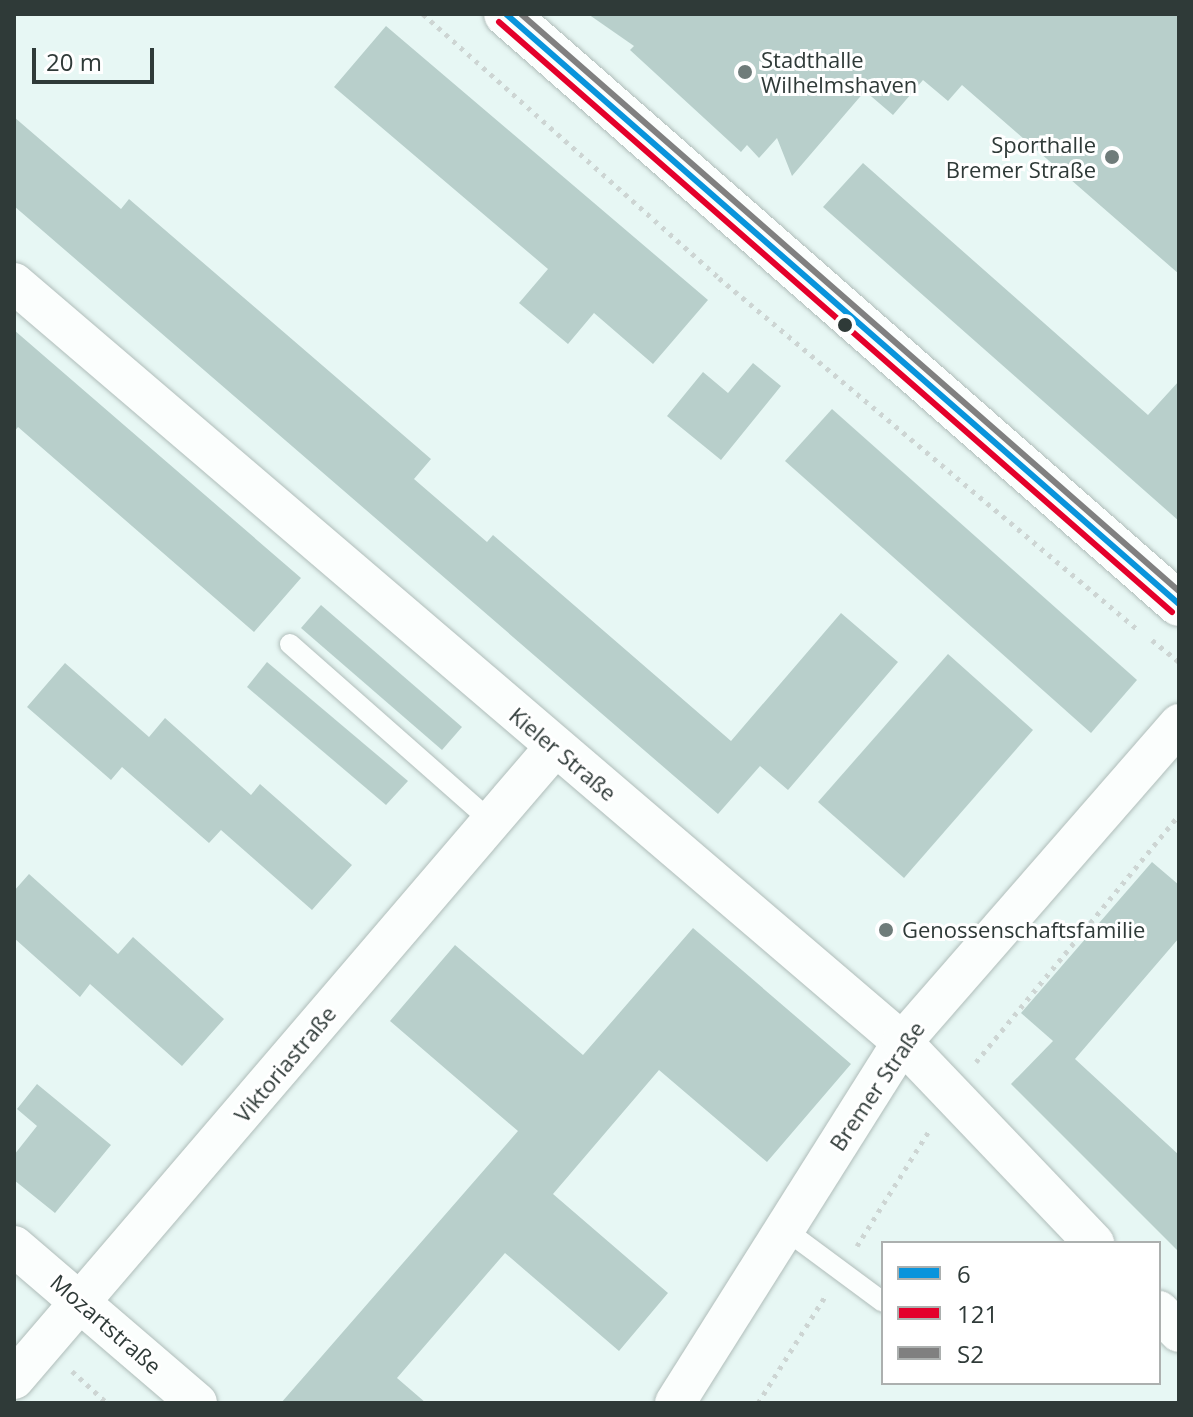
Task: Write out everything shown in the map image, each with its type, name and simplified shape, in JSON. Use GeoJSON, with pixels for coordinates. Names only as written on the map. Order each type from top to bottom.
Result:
{"type":"FeatureCollection","features":[{"type":"Feature","properties":{"kind":"main road"},"geometry":{"type":"LineString","coordinates":[[506,14],[1179,604]]}},
{"type":"Feature","properties":{"kind":"street","name":"Kieler Straße"},"geometry":{"type":"LineString","coordinates":[[14,283],[902,1042],[1092,1241]]}},
{"type":"Feature","properties":{"kind":"street","name":"Bremer Straße"},"geometry":{"type":"LineString","coordinates":[[675,1403],[902,1042],[1179,724]]}},
{"type":"Feature","properties":{"kind":"street","name":"Viktoriastraße"},"geometry":{"type":"LineString","coordinates":[[14,1379],[555,747]]}},
{"type":"Feature","properties":{"kind":"street","name":"Mozartstraße"},"geometry":{"type":"LineString","coordinates":[[14,1246],[83,1302],[197,1403]]}},
{"type":"Feature","properties":{"kind":"street"},"geometry":{"type":"LineString","coordinates":[[1161,1313],[1179,1332]]}},
{"type":"Feature","properties":{"kind":"lane"},"geometry":{"type":"LineString","coordinates":[[290,644],[491,821]]}},
{"type":"Feature","properties":{"kind":"lane"},"geometry":{"type":"LineString","coordinates":[[783,1228],[881,1301]]}},
{"type":"Feature","properties":{"kind":"path"},"geometry":{"type":"LineString","coordinates":[[423,14],[719,278],[1045,556],[1179,662]]}},
{"type":"Feature","properties":{"kind":"building","name":"Sporthalle Bremer Straße"},"geometry":{"type":"Polygon","coordinates":[[[588,14],[1179,14],[1179,274],[962,85],[948,101],[923,80],[893,115],[865,91],[792,176],[777,138],[759,158],[747,145],[741,152],[630,50],[634,46],[588,14]]]}},
{"type":"Feature","properties":{"kind":"building"},"geometry":{"type":"Polygon","coordinates":[[[386,26],[708,300],[653,364],[594,313],[568,344],[519,303],[548,269],[334,87],[386,26]]]}},
{"type":"Feature","properties":{"kind":"building"},"geometry":{"type":"Polygon","coordinates":[[[14,117],[121,209],[129,199],[431,459],[414,479],[487,542],[493,535],[731,741],[841,613],[898,662],[788,790],[760,766],[718,814],[14,206],[14,117]]]}},
{"type":"Feature","properties":{"kind":"building"},"geometry":{"type":"Polygon","coordinates":[[[863,163],[1148,415],[1179,381],[1179,521],[823,207],[863,163]]]}},
{"type":"Feature","properties":{"kind":"building"},"geometry":{"type":"Polygon","coordinates":[[[14,330],[301,578],[254,632],[18,427],[14,432],[14,330]]]}},
{"type":"Feature","properties":{"kind":"building"},"geometry":{"type":"Polygon","coordinates":[[[753,363],[781,386],[721,460],[667,416],[703,372],[728,393],[753,363]]]}},
{"type":"Feature","properties":{"kind":"building"},"geometry":{"type":"Polygon","coordinates":[[[832,409],[1137,680],[1091,733],[785,461],[832,409]]]}},
{"type":"Feature","properties":{"kind":"building"},"geometry":{"type":"Polygon","coordinates":[[[321,605],[462,727],[442,750],[301,628],[321,605]]]}},
{"type":"Feature","properties":{"kind":"building"},"geometry":{"type":"Polygon","coordinates":[[[948,654],[1033,730],[904,878],[818,802],[948,654]]]}},
{"type":"Feature","properties":{"kind":"building"},"geometry":{"type":"Polygon","coordinates":[[[267,662],[408,781],[386,805],[247,687],[267,662]]]}},
{"type":"Feature","properties":{"kind":"building"},"geometry":{"type":"Polygon","coordinates":[[[65,663],[149,737],[165,718],[251,795],[260,784],[352,865],[312,910],[221,830],[209,843],[122,767],[111,780],[27,707],[65,663]]]}},
{"type":"Feature","properties":{"kind":"building"},"geometry":{"type":"Polygon","coordinates":[[[1152,862],[1179,885],[1179,938],[1075,1059],[1179,1155],[1179,1252],[1011,1084],[1053,1041],[1021,1013],[1152,862]]]}},
{"type":"Feature","properties":{"kind":"building"},"geometry":{"type":"Polygon","coordinates":[[[29,874],[118,954],[133,937],[224,1019],[182,1066],[90,984],[80,997],[14,938],[14,891],[29,874]]]}},
{"type":"Feature","properties":{"kind":"building"},"geometry":{"type":"Polygon","coordinates":[[[693,928],[851,1064],[767,1162],[659,1070],[553,1194],[668,1293],[619,1351],[505,1253],[397,1378],[426,1403],[281,1403],[518,1131],[390,1021],[455,945],[583,1055],[693,928]]]}},
{"type":"Feature","properties":{"kind":"building"},"geometry":{"type":"Polygon","coordinates":[[[37,1084],[111,1145],[55,1213],[14,1180],[14,1155],[37,1126],[17,1109],[37,1084]]]}},
{"type":"Feature","properties":{"kind":"transit line","name":"6"},"geometry":{"type":"LineString","coordinates":[[506,14],[1179,604]]}},
{"type":"Feature","properties":{"kind":"transit line","name":"S2"},"geometry":{"type":"LineString","coordinates":[[521,14],[1179,591]]}},
{"type":"Feature","properties":{"kind":"transit line","name":"121"},"geometry":{"type":"LineString","coordinates":[[499,22],[1172,612]]}},
{"type":"Feature","properties":{"kind":"place","name":"Stadthalle Wilhelmshaven"},"geometry":{"type":"Point","coordinates":[745,72]}},
{"type":"Feature","properties":{"kind":"place","name":"Sporthalle Bremer Straße"},"geometry":{"type":"Point","coordinates":[1112,157]}},
{"type":"Feature","properties":{"kind":"place","name":"Genossenschaftsfamilie"},"geometry":{"type":"Point","coordinates":[886,930]}}]}
